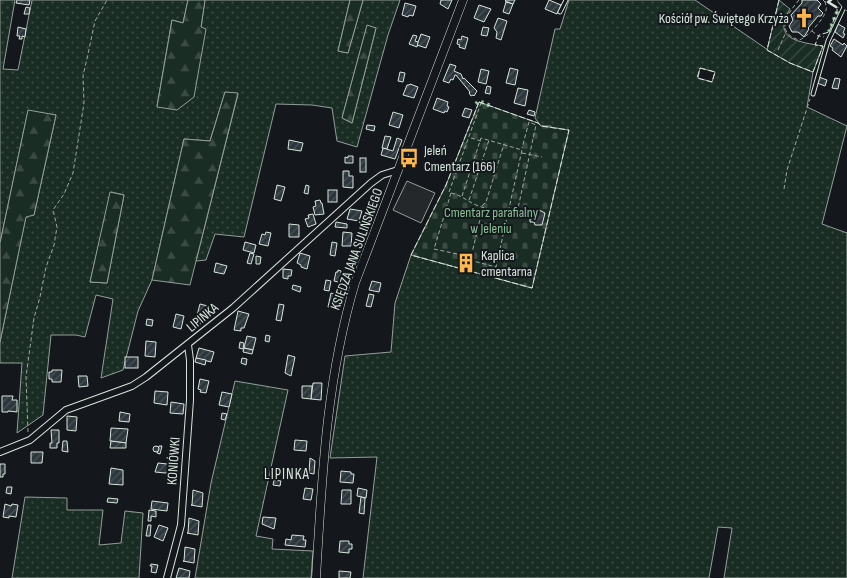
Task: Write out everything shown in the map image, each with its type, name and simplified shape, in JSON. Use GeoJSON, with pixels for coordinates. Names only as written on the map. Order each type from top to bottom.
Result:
{"type":"FeatureCollection","features":[{"type":"Feature","properties":{"kind":"street","name":"KSIĘDZA JANA SULIŃSKIEGO"},"geometry":{"type":"LineString","coordinates":[[316,578],[327,418],[345,318],[355,283],[463,0]]}},
{"type":"Feature","properties":{"kind":"street","name":"LIPINKA"},"geometry":{"type":"LineString","coordinates":[[0,452],[30,440],[66,410],[132,386],[146,377],[232,308],[371,183],[382,175],[398,170]]}},
{"type":"Feature","properties":{"kind":"street","name":"KONIÓWKI"},"geometry":{"type":"LineString","coordinates":[[167,578],[181,525],[190,400],[188,345]]}},
{"type":"Feature","properties":{"kind":"lane"},"geometry":{"type":"LineString","coordinates":[[560,12],[566,0]]}},
{"type":"Feature","properties":{"kind":"lane"},"geometry":{"type":"LineString","coordinates":[[813,94],[829,38],[845,3]]}},
{"type":"Feature","properties":{"kind":"path"},"geometry":{"type":"LineString","coordinates":[[30,440],[26,406],[26,377],[34,318],[57,227],[53,210],[64,194],[73,173],[84,103],[83,76],[95,21],[107,0]]}},
{"type":"Feature","properties":{"kind":"path"},"geometry":{"type":"LineString","coordinates":[[778,50],[786,32],[787,16],[799,0]]}},
{"type":"Feature","properties":{"kind":"path"},"geometry":{"type":"LineString","coordinates":[[786,32],[800,40],[805,38],[826,12],[824,1],[828,0]]}},
{"type":"Feature","properties":{"kind":"path"},"geometry":{"type":"LineString","coordinates":[[812,31],[818,36],[829,38]]}},
{"type":"Feature","properties":{"kind":"path"},"geometry":{"type":"LineString","coordinates":[[784,189],[799,130],[813,94]]}},
{"type":"Feature","properties":{"kind":"path"},"geometry":{"type":"LineString","coordinates":[[481,103],[450,192],[434,249],[471,258],[473,261],[496,267],[529,122],[540,127]]}},
{"type":"Feature","properties":{"kind":"path"},"geometry":{"type":"LineString","coordinates":[[517,213],[536,125]]}},
{"type":"Feature","properties":{"kind":"path"},"geometry":{"type":"LineString","coordinates":[[470,137],[480,141]]}},
{"type":"Feature","properties":{"kind":"path"},"geometry":{"type":"LineString","coordinates":[[462,196],[481,138],[522,150]]}},
{"type":"Feature","properties":{"kind":"path"},"geometry":{"type":"LineString","coordinates":[[468,200],[488,140]]}},
{"type":"Feature","properties":{"kind":"path"},"geometry":{"type":"LineString","coordinates":[[471,258],[483,207],[504,144]]}},
{"type":"Feature","properties":{"kind":"path"},"geometry":{"type":"LineString","coordinates":[[521,153],[542,157]]}},
{"type":"Feature","properties":{"kind":"path"},"geometry":{"type":"LineString","coordinates":[[443,190],[462,196],[483,207],[507,213],[527,215]]}},
{"type":"Feature","properties":{"kind":"green space"},"geometry":{"type":"Polygon","coordinates":[[[0,0],[15,0],[3,69],[18,70],[32,0],[188,0],[183,23],[172,20],[157,106],[201,27],[205,0],[350,0],[338,51],[348,53],[363,0],[400,0],[388,35],[357,147],[337,141],[332,108],[312,105],[276,104],[244,237],[215,234],[206,260],[196,261],[238,94],[225,92],[210,141],[184,139],[152,280],[138,311],[123,370],[101,378],[113,299],[96,295],[85,337],[51,335],[43,415],[17,433],[22,363],[0,363],[0,342],[26,216],[34,215],[56,115],[28,111],[0,243],[0,0]],[[367,26],[342,118],[352,123],[376,28],[367,26]],[[111,192],[90,282],[107,283],[124,195],[111,192]]]}},
{"type":"Feature","properties":{"kind":"green space"},"geometry":{"type":"Polygon","coordinates":[[[188,0],[205,0],[201,27],[206,29],[194,97],[177,110],[157,107],[172,20],[183,23],[188,0]]]}},
{"type":"Feature","properties":{"kind":"green space"},"geometry":{"type":"Polygon","coordinates":[[[350,0],[363,0],[348,53],[338,51],[350,0]]]}},
{"type":"Feature","properties":{"kind":"green space"},"geometry":{"type":"Polygon","coordinates":[[[569,0],[695,0],[768,50],[790,63],[813,72],[807,107],[847,126],[822,224],[847,233],[847,578],[724,578],[732,528],[718,527],[709,578],[363,578],[377,457],[330,458],[345,356],[391,352],[395,303],[411,255],[532,288],[551,126],[541,126],[535,118],[555,29],[560,29],[569,0]],[[700,68],[698,78],[712,82],[715,72],[700,68]]]}},
{"type":"Feature","properties":{"kind":"green space"},"geometry":{"type":"Polygon","coordinates":[[[779,0],[790,9],[785,19],[784,27],[786,33],[797,41],[823,46],[813,72],[790,63],[767,50],[779,0]]]}},
{"type":"Feature","properties":{"kind":"green space"},"geometry":{"type":"Polygon","coordinates":[[[367,25],[376,28],[352,123],[342,118],[367,25]]]}},
{"type":"Feature","properties":{"kind":"green space"},"geometry":{"type":"Polygon","coordinates":[[[225,92],[238,93],[190,285],[152,280],[184,139],[210,141],[225,92]]]}},
{"type":"Feature","properties":{"kind":"green space","name":"Cmentarz parafialny w Jeleniu"},"geometry":{"type":"Polygon","coordinates":[[[479,102],[538,123],[541,126],[569,130],[532,288],[411,255],[446,185],[479,102]]]}},
{"type":"Feature","properties":{"kind":"green space"},"geometry":{"type":"Polygon","coordinates":[[[28,110],[56,115],[34,215],[26,217],[0,342],[0,243],[28,110]]]}},
{"type":"Feature","properties":{"kind":"green space"},"geometry":{"type":"Polygon","coordinates":[[[110,192],[124,195],[107,283],[90,282],[110,192]]]}},
{"type":"Feature","properties":{"kind":"green space"},"geometry":{"type":"Polygon","coordinates":[[[235,381],[288,390],[256,536],[273,539],[272,549],[313,551],[311,578],[195,578],[211,483],[235,381]]]}},
{"type":"Feature","properties":{"kind":"green space"},"geometry":{"type":"Polygon","coordinates":[[[25,497],[67,498],[67,510],[103,510],[99,545],[121,543],[125,511],[143,513],[139,578],[12,578],[25,497]]]}},
{"type":"Feature","properties":{"kind":"shaded area"},"geometry":{"type":"Polygon","coordinates":[[[407,181],[435,193],[421,223],[393,210],[407,181]]]}},
{"type":"Feature","properties":{"kind":"building"},"geometry":{"type":"Polygon","coordinates":[[[17,0],[30,0],[29,5],[16,3],[17,0]]]}},
{"type":"Feature","properties":{"kind":"building"},"geometry":{"type":"Polygon","coordinates":[[[441,0],[452,0],[448,9],[440,4],[441,0]]]}},
{"type":"Feature","properties":{"kind":"building"},"geometry":{"type":"Polygon","coordinates":[[[506,0],[515,0],[513,4],[506,0]]]}},
{"type":"Feature","properties":{"kind":"building"},"geometry":{"type":"Polygon","coordinates":[[[549,0],[561,5],[557,14],[545,9],[549,0]]]}},
{"type":"Feature","properties":{"kind":"building","name":"Kościół pw. Świętego Krzyża"},"geometry":{"type":"Polygon","coordinates":[[[802,0],[817,0],[821,4],[818,8],[823,13],[808,28],[804,37],[798,32],[792,32],[789,26],[793,20],[791,15],[802,3],[802,0]]]}},
{"type":"Feature","properties":{"kind":"building"},"geometry":{"type":"Polygon","coordinates":[[[506,2],[513,4],[509,14],[503,12],[506,2]]]}},
{"type":"Feature","properties":{"kind":"building"},"geometry":{"type":"Polygon","coordinates":[[[405,3],[416,6],[413,16],[402,15],[405,3]]]}},
{"type":"Feature","properties":{"kind":"building"},"geometry":{"type":"Polygon","coordinates":[[[479,5],[491,9],[484,22],[474,18],[479,5]]]}},
{"type":"Feature","properties":{"kind":"building"},"geometry":{"type":"Polygon","coordinates":[[[26,7],[30,8],[29,14],[24,14],[26,7]]]}},
{"type":"Feature","properties":{"kind":"building"},"geometry":{"type":"Polygon","coordinates":[[[498,18],[507,21],[501,40],[496,38],[497,32],[494,28],[498,18]]]}},
{"type":"Feature","properties":{"kind":"building"},"geometry":{"type":"Polygon","coordinates":[[[838,24],[845,28],[843,38],[835,32],[838,24]]]}},
{"type":"Feature","properties":{"kind":"building"},"geometry":{"type":"Polygon","coordinates":[[[18,27],[26,29],[25,37],[22,36],[22,39],[19,39],[20,36],[17,36],[18,27]]]}},
{"type":"Feature","properties":{"kind":"building"},"geometry":{"type":"Polygon","coordinates":[[[483,27],[489,28],[487,36],[481,35],[483,27]]]}},
{"type":"Feature","properties":{"kind":"building"},"geometry":{"type":"Polygon","coordinates":[[[421,34],[430,37],[426,48],[417,45],[421,34]]]}},
{"type":"Feature","properties":{"kind":"building"},"geometry":{"type":"Polygon","coordinates":[[[413,35],[417,36],[415,41],[418,42],[417,47],[409,44],[413,35]]]}},
{"type":"Feature","properties":{"kind":"building"},"geometry":{"type":"Polygon","coordinates":[[[462,36],[468,38],[465,49],[457,44],[458,39],[461,40],[462,36]]]}},
{"type":"Feature","properties":{"kind":"building"},"geometry":{"type":"Polygon","coordinates":[[[834,39],[847,46],[841,57],[830,46],[834,39]]]}},
{"type":"Feature","properties":{"kind":"building"},"geometry":{"type":"Polygon","coordinates":[[[450,64],[456,66],[454,71],[461,74],[463,79],[477,91],[474,96],[471,96],[470,92],[456,75],[449,83],[443,81],[450,64]]]}},
{"type":"Feature","properties":{"kind":"building"},"geometry":{"type":"Polygon","coordinates":[[[510,68],[518,70],[515,85],[506,83],[510,68]]]}},
{"type":"Feature","properties":{"kind":"building"},"geometry":{"type":"Polygon","coordinates":[[[481,69],[489,71],[486,84],[478,82],[481,69]]]}},
{"type":"Feature","properties":{"kind":"building"},"geometry":{"type":"Polygon","coordinates":[[[400,72],[405,73],[403,82],[398,81],[400,72]]]}},
{"type":"Feature","properties":{"kind":"building"},"geometry":{"type":"Polygon","coordinates":[[[819,77],[827,80],[825,86],[817,83],[819,77]]]}},
{"type":"Feature","properties":{"kind":"building"},"geometry":{"type":"Polygon","coordinates":[[[835,78],[840,79],[838,89],[832,88],[835,78]]]}},
{"type":"Feature","properties":{"kind":"building"},"geometry":{"type":"Polygon","coordinates":[[[410,84],[418,87],[414,98],[403,95],[407,85],[410,84]]]}},
{"type":"Feature","properties":{"kind":"building"},"geometry":{"type":"Polygon","coordinates":[[[487,86],[491,87],[490,94],[485,93],[487,86]]]}},
{"type":"Feature","properties":{"kind":"building"},"geometry":{"type":"Polygon","coordinates":[[[518,88],[528,90],[525,106],[514,103],[518,88]]]}},
{"type":"Feature","properties":{"kind":"building"},"geometry":{"type":"Polygon","coordinates":[[[437,98],[448,102],[447,112],[445,111],[444,113],[433,109],[437,98]]]}},
{"type":"Feature","properties":{"kind":"building"},"geometry":{"type":"Polygon","coordinates":[[[465,108],[472,110],[469,118],[462,116],[465,108]]]}},
{"type":"Feature","properties":{"kind":"building"},"geometry":{"type":"Polygon","coordinates":[[[529,110],[535,112],[534,116],[527,114],[529,110]]]}},
{"type":"Feature","properties":{"kind":"building"},"geometry":{"type":"Polygon","coordinates":[[[393,112],[403,115],[399,128],[389,125],[393,112]]]}},
{"type":"Feature","properties":{"kind":"building"},"geometry":{"type":"Polygon","coordinates":[[[367,125],[375,126],[374,131],[366,129],[367,125]]]}},
{"type":"Feature","properties":{"kind":"building"},"geometry":{"type":"Polygon","coordinates":[[[385,136],[391,137],[387,149],[382,148],[385,136]]]}},
{"type":"Feature","properties":{"kind":"building"},"geometry":{"type":"Polygon","coordinates":[[[397,138],[402,140],[395,159],[381,155],[383,148],[393,151],[397,138]]]}},
{"type":"Feature","properties":{"kind":"building"},"geometry":{"type":"Polygon","coordinates":[[[289,140],[303,143],[301,151],[288,149],[289,140]]]}},
{"type":"Feature","properties":{"kind":"building"},"geometry":{"type":"Polygon","coordinates":[[[348,156],[353,156],[353,163],[345,163],[345,157],[348,158],[348,156]]]}},
{"type":"Feature","properties":{"kind":"building"},"geometry":{"type":"Polygon","coordinates":[[[360,158],[366,158],[366,172],[360,172],[360,158]]]}},
{"type":"Feature","properties":{"kind":"building"},"geometry":{"type":"Polygon","coordinates":[[[343,171],[349,171],[349,176],[353,176],[353,188],[343,187],[343,171]]]}},
{"type":"Feature","properties":{"kind":"building"},"geometry":{"type":"Polygon","coordinates":[[[277,185],[285,187],[281,201],[274,199],[277,185]]]}},
{"type":"Feature","properties":{"kind":"building"},"geometry":{"type":"Polygon","coordinates":[[[306,185],[309,186],[308,194],[304,193],[306,185]]]}},
{"type":"Feature","properties":{"kind":"building"},"geometry":{"type":"Polygon","coordinates":[[[328,190],[337,190],[337,202],[328,202],[328,190]]]}},
{"type":"Feature","properties":{"kind":"building"},"geometry":{"type":"Polygon","coordinates":[[[320,200],[324,214],[315,215],[313,207],[316,206],[315,201],[320,200]]]}},
{"type":"Feature","properties":{"kind":"building"},"geometry":{"type":"Polygon","coordinates":[[[350,209],[362,211],[359,221],[347,219],[350,209]]]}},
{"type":"Feature","properties":{"kind":"building"},"geometry":{"type":"Polygon","coordinates":[[[537,209],[545,213],[542,225],[535,225],[534,222],[530,222],[530,214],[537,209]]]}},
{"type":"Feature","properties":{"kind":"building"},"geometry":{"type":"Polygon","coordinates":[[[313,214],[316,224],[308,227],[305,219],[309,218],[308,215],[313,214]]]}},
{"type":"Feature","properties":{"kind":"building"},"geometry":{"type":"Polygon","coordinates":[[[336,222],[347,224],[347,228],[335,227],[336,222]]]}},
{"type":"Feature","properties":{"kind":"building"},"geometry":{"type":"Polygon","coordinates":[[[289,224],[299,225],[299,237],[289,237],[289,224]]]}},
{"type":"Feature","properties":{"kind":"building"},"geometry":{"type":"Polygon","coordinates":[[[266,232],[271,233],[268,246],[259,244],[262,234],[265,235],[266,232]]]}},
{"type":"Feature","properties":{"kind":"building"},"geometry":{"type":"Polygon","coordinates":[[[343,232],[352,233],[351,246],[342,246],[343,232]]]}},
{"type":"Feature","properties":{"kind":"building"},"geometry":{"type":"Polygon","coordinates":[[[245,242],[256,245],[254,253],[243,250],[245,242]]]}},
{"type":"Feature","properties":{"kind":"building"},"geometry":{"type":"Polygon","coordinates":[[[332,242],[337,243],[335,256],[330,255],[332,242]]]}},
{"type":"Feature","properties":{"kind":"building"},"geometry":{"type":"Polygon","coordinates":[[[250,253],[254,254],[251,264],[247,263],[250,253]]]}},
{"type":"Feature","properties":{"kind":"building"},"geometry":{"type":"Polygon","coordinates":[[[300,253],[310,256],[307,269],[297,263],[300,253]]]}},
{"type":"Feature","properties":{"kind":"building"},"geometry":{"type":"Polygon","coordinates":[[[256,256],[261,257],[260,264],[256,264],[256,256]]]}},
{"type":"Feature","properties":{"kind":"building","name":"Kaplica cmentarna"},"geometry":{"type":"Polygon","coordinates":[[[464,259],[470,261],[467,270],[461,268],[464,259]]]}},
{"type":"Feature","properties":{"kind":"building"},"geometry":{"type":"Polygon","coordinates":[[[216,263],[227,266],[224,274],[214,272],[216,263]]]}},
{"type":"Feature","properties":{"kind":"building"},"geometry":{"type":"Polygon","coordinates":[[[283,269],[292,270],[291,276],[288,276],[288,279],[283,278],[283,269]]]}},
{"type":"Feature","properties":{"kind":"building"},"geometry":{"type":"Polygon","coordinates":[[[338,270],[346,274],[343,283],[334,281],[338,270]]]}},
{"type":"Feature","properties":{"kind":"building"},"geometry":{"type":"Polygon","coordinates":[[[326,280],[331,281],[329,291],[324,290],[326,280]]]}},
{"type":"Feature","properties":{"kind":"building"},"geometry":{"type":"Polygon","coordinates":[[[372,281],[381,283],[379,292],[369,290],[372,281]]]}},
{"type":"Feature","properties":{"kind":"building"},"geometry":{"type":"Polygon","coordinates":[[[293,285],[301,287],[300,292],[292,289],[293,285]]]}},
{"type":"Feature","properties":{"kind":"building"},"geometry":{"type":"Polygon","coordinates":[[[331,293],[341,296],[338,309],[328,307],[331,293]]]}},
{"type":"Feature","properties":{"kind":"building"},"geometry":{"type":"Polygon","coordinates":[[[369,294],[374,295],[371,307],[366,306],[369,294]]]}},
{"type":"Feature","properties":{"kind":"building"},"geometry":{"type":"Polygon","coordinates":[[[200,304],[208,306],[204,321],[196,319],[200,304]]]}},
{"type":"Feature","properties":{"kind":"building"},"geometry":{"type":"Polygon","coordinates":[[[279,304],[284,305],[281,321],[276,320],[279,304]]]}},
{"type":"Feature","properties":{"kind":"building"},"geometry":{"type":"Polygon","coordinates":[[[238,311],[249,314],[241,331],[234,330],[238,311]]]}},
{"type":"Feature","properties":{"kind":"building"},"geometry":{"type":"Polygon","coordinates":[[[176,314],[184,316],[181,329],[173,327],[176,314]]]}},
{"type":"Feature","properties":{"kind":"building"},"geometry":{"type":"Polygon","coordinates":[[[147,319],[153,320],[152,326],[146,325],[147,319]]]}},
{"type":"Feature","properties":{"kind":"building"},"geometry":{"type":"Polygon","coordinates":[[[196,319],[202,320],[198,328],[194,327],[196,319]]]}},
{"type":"Feature","properties":{"kind":"building"},"geometry":{"type":"Polygon","coordinates":[[[266,335],[270,336],[269,342],[265,341],[266,335]]]}},
{"type":"Feature","properties":{"kind":"building"},"geometry":{"type":"Polygon","coordinates":[[[247,336],[256,338],[253,350],[244,348],[247,336]]]}},
{"type":"Feature","properties":{"kind":"building"},"geometry":{"type":"Polygon","coordinates":[[[146,341],[156,342],[155,357],[145,356],[146,341]]]}},
{"type":"Feature","properties":{"kind":"building"},"geometry":{"type":"Polygon","coordinates":[[[240,342],[244,343],[243,349],[239,348],[240,342]]]}},
{"type":"Feature","properties":{"kind":"building"},"geometry":{"type":"Polygon","coordinates":[[[199,348],[214,352],[211,362],[196,358],[199,348]]]}},
{"type":"Feature","properties":{"kind":"building"},"geometry":{"type":"Polygon","coordinates":[[[244,348],[253,350],[252,354],[243,352],[244,348]]]}},
{"type":"Feature","properties":{"kind":"building"},"geometry":{"type":"Polygon","coordinates":[[[288,355],[295,357],[291,376],[285,373],[288,355]]]}},
{"type":"Feature","properties":{"kind":"building"},"geometry":{"type":"Polygon","coordinates":[[[125,357],[138,357],[138,368],[125,368],[125,357]]]}},
{"type":"Feature","properties":{"kind":"building"},"geometry":{"type":"Polygon","coordinates":[[[196,358],[206,360],[205,365],[195,362],[196,358]]]}},
{"type":"Feature","properties":{"kind":"building"},"geometry":{"type":"Polygon","coordinates":[[[242,358],[247,359],[246,365],[241,363],[242,358]]]}},
{"type":"Feature","properties":{"kind":"building"},"geometry":{"type":"Polygon","coordinates":[[[52,370],[62,370],[61,382],[52,382],[52,379],[49,379],[49,372],[52,372],[52,370]]]}},
{"type":"Feature","properties":{"kind":"building"},"geometry":{"type":"Polygon","coordinates":[[[78,376],[87,376],[88,386],[79,387],[78,376]]]}},
{"type":"Feature","properties":{"kind":"building"},"geometry":{"type":"Polygon","coordinates":[[[200,379],[209,381],[206,393],[200,392],[201,390],[198,389],[200,379]]]}},
{"type":"Feature","properties":{"kind":"building"},"geometry":{"type":"Polygon","coordinates":[[[313,383],[322,383],[321,400],[311,399],[313,383]]]}},
{"type":"Feature","properties":{"kind":"building"},"geometry":{"type":"Polygon","coordinates":[[[302,386],[312,386],[311,399],[302,398],[302,386]]]}},
{"type":"Feature","properties":{"kind":"building"},"geometry":{"type":"Polygon","coordinates":[[[155,391],[168,392],[167,405],[154,403],[155,391]]]}},
{"type":"Feature","properties":{"kind":"building"},"geometry":{"type":"Polygon","coordinates":[[[222,392],[232,394],[229,407],[219,405],[222,392]]]}},
{"type":"Feature","properties":{"kind":"building"},"geometry":{"type":"Polygon","coordinates":[[[2,396],[13,396],[12,400],[17,400],[17,412],[2,412],[2,396]]]}},
{"type":"Feature","properties":{"kind":"building"},"geometry":{"type":"Polygon","coordinates":[[[171,402],[184,404],[183,414],[170,413],[171,402]]]}},
{"type":"Feature","properties":{"kind":"building"},"geometry":{"type":"Polygon","coordinates":[[[120,412],[130,414],[129,422],[119,421],[120,412]]]}},
{"type":"Feature","properties":{"kind":"building"},"geometry":{"type":"Polygon","coordinates":[[[222,413],[227,414],[225,420],[221,419],[222,413]]]}},
{"type":"Feature","properties":{"kind":"building"},"geometry":{"type":"Polygon","coordinates":[[[67,416],[77,417],[76,431],[67,430],[67,416]]]}},
{"type":"Feature","properties":{"kind":"building"},"geometry":{"type":"Polygon","coordinates":[[[111,428],[128,429],[126,443],[110,441],[111,428]]]}},
{"type":"Feature","properties":{"kind":"building"},"geometry":{"type":"Polygon","coordinates":[[[51,430],[59,430],[57,448],[50,448],[50,443],[52,443],[51,430]]]}},
{"type":"Feature","properties":{"kind":"building"},"geometry":{"type":"Polygon","coordinates":[[[295,440],[307,441],[306,451],[294,450],[295,440]]]}},
{"type":"Feature","properties":{"kind":"building"},"geometry":{"type":"Polygon","coordinates":[[[63,441],[67,441],[68,452],[62,451],[63,441]]]}},
{"type":"Feature","properties":{"kind":"building"},"geometry":{"type":"Polygon","coordinates":[[[111,441],[126,443],[126,448],[110,448],[111,441]]]}},
{"type":"Feature","properties":{"kind":"building"},"geometry":{"type":"Polygon","coordinates":[[[156,446],[159,449],[156,452],[153,449],[156,446]]]}},
{"type":"Feature","properties":{"kind":"building"},"geometry":{"type":"Polygon","coordinates":[[[159,446],[162,446],[160,454],[157,453],[159,446]]]}},
{"type":"Feature","properties":{"kind":"building"},"geometry":{"type":"Polygon","coordinates":[[[31,452],[43,452],[42,463],[31,463],[31,452]]]}},
{"type":"Feature","properties":{"kind":"building"},"geometry":{"type":"Polygon","coordinates":[[[310,458],[315,461],[314,474],[309,473],[310,458]]]}},
{"type":"Feature","properties":{"kind":"building"},"geometry":{"type":"Polygon","coordinates":[[[158,463],[177,465],[176,474],[155,472],[158,463]]]}},
{"type":"Feature","properties":{"kind":"building"},"geometry":{"type":"Polygon","coordinates":[[[0,464],[5,464],[5,474],[3,474],[3,477],[0,477],[0,464]]]}},
{"type":"Feature","properties":{"kind":"building"},"geometry":{"type":"Polygon","coordinates":[[[111,468],[123,470],[123,485],[109,484],[111,468]]]}},
{"type":"Feature","properties":{"kind":"building"},"geometry":{"type":"Polygon","coordinates":[[[299,470],[306,470],[306,475],[299,474],[299,470]]]}},
{"type":"Feature","properties":{"kind":"building"},"geometry":{"type":"Polygon","coordinates":[[[341,471],[354,474],[353,483],[340,482],[341,471]]]}},
{"type":"Feature","properties":{"kind":"building"},"geometry":{"type":"Polygon","coordinates":[[[274,480],[281,481],[280,486],[273,485],[274,480]]]}},
{"type":"Feature","properties":{"kind":"building"},"geometry":{"type":"Polygon","coordinates":[[[7,487],[12,487],[11,494],[6,493],[7,487]]]}},
{"type":"Feature","properties":{"kind":"building"},"geometry":{"type":"Polygon","coordinates":[[[305,488],[313,489],[311,500],[303,499],[305,488]]]}},
{"type":"Feature","properties":{"kind":"building"},"geometry":{"type":"Polygon","coordinates":[[[358,488],[367,490],[366,498],[357,496],[358,488]]]}},
{"type":"Feature","properties":{"kind":"building"},"geometry":{"type":"Polygon","coordinates":[[[193,490],[203,493],[202,507],[191,505],[193,490]]]}},
{"type":"Feature","properties":{"kind":"building"},"geometry":{"type":"Polygon","coordinates":[[[342,490],[351,490],[351,504],[341,504],[342,490]]]}},
{"type":"Feature","properties":{"kind":"building"},"geometry":{"type":"Polygon","coordinates":[[[361,497],[365,498],[364,514],[359,513],[361,497]]]}},
{"type":"Feature","properties":{"kind":"building"},"geometry":{"type":"Polygon","coordinates":[[[108,498],[118,499],[117,503],[107,502],[108,498]]]}},
{"type":"Feature","properties":{"kind":"building"},"geometry":{"type":"Polygon","coordinates":[[[152,501],[168,503],[167,511],[151,509],[152,501]]]}},
{"type":"Feature","properties":{"kind":"building"},"geometry":{"type":"Polygon","coordinates":[[[5,504],[11,506],[12,504],[18,505],[16,517],[3,517],[5,504]]]}},
{"type":"Feature","properties":{"kind":"building"},"geometry":{"type":"Polygon","coordinates":[[[149,510],[156,511],[156,517],[151,516],[151,521],[148,521],[149,510]]]}},
{"type":"Feature","properties":{"kind":"building"},"geometry":{"type":"Polygon","coordinates":[[[263,517],[276,518],[274,529],[262,524],[263,517]]]}},
{"type":"Feature","properties":{"kind":"building"},"geometry":{"type":"Polygon","coordinates":[[[189,518],[199,521],[198,535],[187,533],[189,518]]]}},
{"type":"Feature","properties":{"kind":"building"},"geometry":{"type":"Polygon","coordinates":[[[148,525],[151,525],[150,536],[146,536],[148,525]]]}},
{"type":"Feature","properties":{"kind":"building"},"geometry":{"type":"Polygon","coordinates":[[[159,525],[168,528],[163,541],[154,537],[159,525]]]}},
{"type":"Feature","properties":{"kind":"building"},"geometry":{"type":"Polygon","coordinates":[[[292,535],[304,536],[303,540],[306,540],[305,547],[285,545],[286,539],[291,540],[292,535]]]}},
{"type":"Feature","properties":{"kind":"building"},"geometry":{"type":"Polygon","coordinates":[[[340,541],[349,541],[349,544],[352,544],[352,549],[349,549],[349,553],[339,552],[340,541]]]}},
{"type":"Feature","properties":{"kind":"building"},"geometry":{"type":"Polygon","coordinates":[[[185,547],[195,549],[194,563],[183,561],[185,547]]]}},
{"type":"Feature","properties":{"kind":"building"},"geometry":{"type":"Polygon","coordinates":[[[151,564],[158,565],[156,573],[151,572],[151,564]]]}},
{"type":"Feature","properties":{"kind":"building"},"geometry":{"type":"Polygon","coordinates":[[[179,568],[190,571],[189,578],[176,578],[179,568]]]}},
{"type":"Feature","properties":{"kind":"building"},"geometry":{"type":"Polygon","coordinates":[[[339,571],[351,572],[350,578],[339,578],[339,571]]]}},
{"type":"Feature","properties":{"kind":"hedge"},"geometry":{"type":"LineString","coordinates":[[829,32],[837,12],[837,7]]}},
{"type":"Feature","properties":{"kind":"hedge"},"geometry":{"type":"LineString","coordinates":[[476,104],[479,101],[491,106]]}},
{"type":"Feature","properties":{"kind":"fence"},"geometry":{"type":"LineString","coordinates":[[779,0],[767,50],[790,63],[813,72],[823,46],[815,45],[819,35],[829,32],[837,12],[837,7]]}},
{"type":"Feature","properties":{"kind":"fence"},"geometry":{"type":"LineString","coordinates":[[700,68],[715,72],[712,82],[697,78],[700,68]]}},
{"type":"Feature","properties":{"kind":"fence"},"geometry":{"type":"LineString","coordinates":[[479,102],[538,123],[541,126],[569,130],[532,288],[411,255],[446,185],[479,102]]}},
{"type":"Feature","properties":{"kind":"wall"},"geometry":{"type":"LineString","coordinates":[[831,0],[828,2],[836,7]]}},
{"type":"Feature","properties":{"kind":"place","name":"Kościół pw. Świętego Krzyża"},"geometry":{"type":"Point","coordinates":[804,18]}},
{"type":"Feature","properties":{"kind":"place","name":"Jeleń Cmentarz (166)"},"geometry":{"type":"Point","coordinates":[409,158]}},
{"type":"Feature","properties":{"kind":"place","name":"Kaplica cmentarna"},"geometry":{"type":"Point","coordinates":[466,263]}},
{"type":"Feature","properties":{"kind":"district","name":"LIPINKA"},"geometry":{"type":"Point","coordinates":[287,474]}}]}
